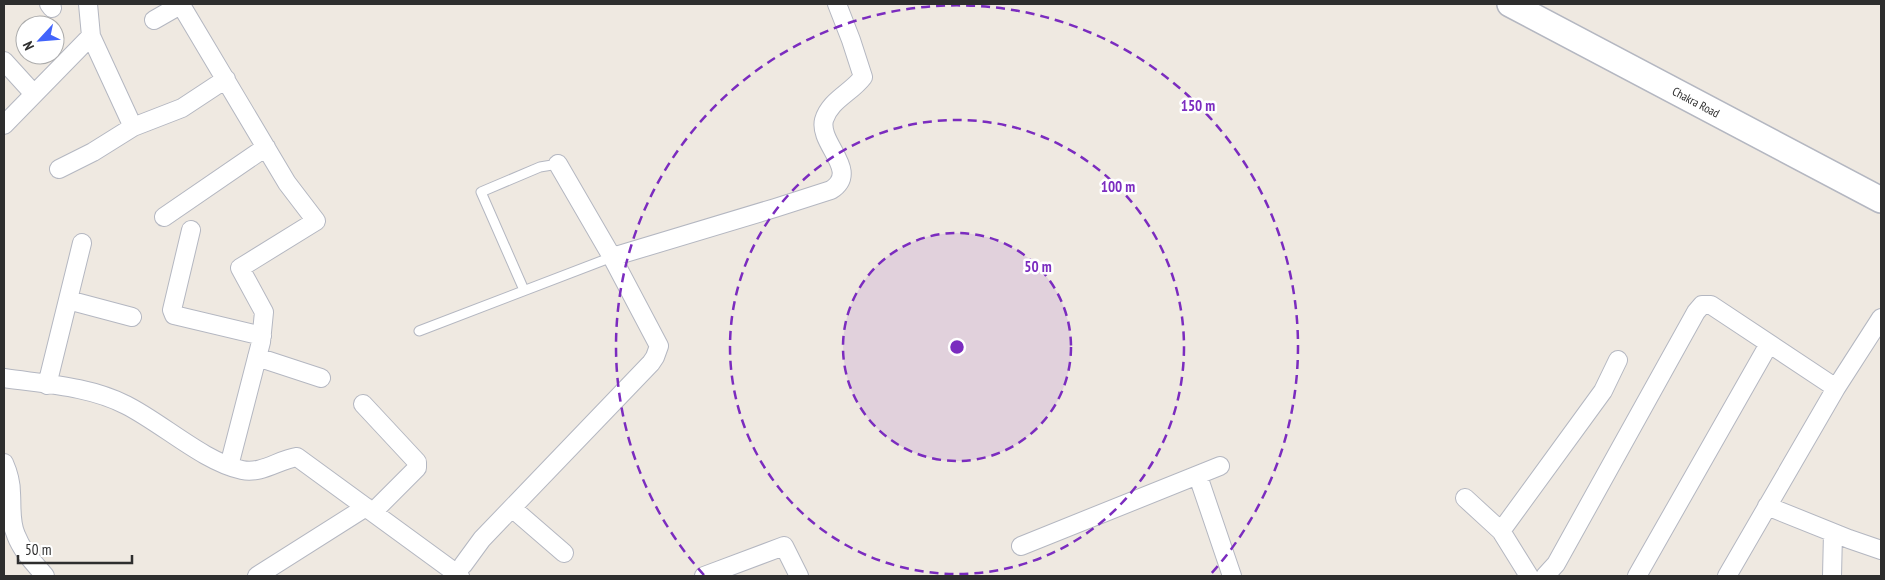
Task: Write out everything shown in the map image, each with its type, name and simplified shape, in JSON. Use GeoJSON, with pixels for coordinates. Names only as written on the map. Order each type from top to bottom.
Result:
{"type":"FeatureCollection","features":[{"type":"Feature","properties":{"kind":"main road","name":"Chakra Road"},"geometry":{"type":"LineString","coordinates":[[1510,4],[1881,200]]}},
{"type":"Feature","properties":{"kind":"street"},"geometry":{"type":"LineString","coordinates":[[88,4],[92,36],[133,127]]}},
{"type":"Feature","properties":{"kind":"street"},"geometry":{"type":"LineString","coordinates":[[154,20],[182,4],[287,183],[316,221],[240,268],[264,312],[258,357],[230,466]]}},
{"type":"Feature","properties":{"kind":"street"},"geometry":{"type":"LineString","coordinates":[[612,256],[775,208],[831,190],[838,185],[842,177],[840,166],[826,134],[824,123],[828,110],[863,78],[837,4]]}},
{"type":"Feature","properties":{"kind":"street"},"geometry":{"type":"LineString","coordinates":[[4,125],[92,36]]}},
{"type":"Feature","properties":{"kind":"street"},"geometry":{"type":"LineString","coordinates":[[4,61],[34,94]]}},
{"type":"Feature","properties":{"kind":"street"},"geometry":{"type":"LineString","coordinates":[[59,169],[93,152],[133,127],[182,108],[226,79]]}},
{"type":"Feature","properties":{"kind":"street"},"geometry":{"type":"LineString","coordinates":[[164,217],[266,147]]}},
{"type":"Feature","properties":{"kind":"street"},"geometry":{"type":"LineString","coordinates":[[4,378],[94,392],[124,404],[153,419],[202,453],[243,471],[258,470],[284,459],[297,457],[454,572],[482,539],[655,357],[659,346],[612,256],[558,164]]}},
{"type":"Feature","properties":{"kind":"street"},"geometry":{"type":"LineString","coordinates":[[191,230],[172,310],[174,315],[262,336]]}},
{"type":"Feature","properties":{"kind":"street"},"geometry":{"type":"LineString","coordinates":[[47,385],[82,243]]}},
{"type":"Feature","properties":{"kind":"street"},"geometry":{"type":"LineString","coordinates":[[68,300],[132,317]]}},
{"type":"Feature","properties":{"kind":"street"},"geometry":{"type":"LineString","coordinates":[[1545,576],[1556,564],[1696,312],[1702,305],[1711,306],[1836,388]]}},
{"type":"Feature","properties":{"kind":"street"},"geometry":{"type":"LineString","coordinates":[[1727,576],[1836,388],[1880,324]]}},
{"type":"Feature","properties":{"kind":"street"},"geometry":{"type":"LineString","coordinates":[[1637,576],[1769,344]]}},
{"type":"Feature","properties":{"kind":"street"},"geometry":{"type":"LineString","coordinates":[[258,357],[321,378]]}},
{"type":"Feature","properties":{"kind":"street"},"geometry":{"type":"LineString","coordinates":[[1501,530],[1603,392],[1618,360]]}},
{"type":"Feature","properties":{"kind":"street"},"geometry":{"type":"LineString","coordinates":[[257,576],[369,510],[417,468],[417,462],[363,404]]}},
{"type":"Feature","properties":{"kind":"street"},"geometry":{"type":"LineString","coordinates":[[4,463],[9,475],[11,514],[15,534],[24,551],[45,576]]}},
{"type":"Feature","properties":{"kind":"street"},"geometry":{"type":"LineString","coordinates":[[1021,546],[1220,466]]}},
{"type":"Feature","properties":{"kind":"street"},"geometry":{"type":"LineString","coordinates":[[1198,476],[1232,576]]}},
{"type":"Feature","properties":{"kind":"street"},"geometry":{"type":"LineString","coordinates":[[1465,498],[1501,530],[1524,575]]}},
{"type":"Feature","properties":{"kind":"street"},"geometry":{"type":"LineString","coordinates":[[1767,506],[1881,550]]}},
{"type":"Feature","properties":{"kind":"street"},"geometry":{"type":"LineString","coordinates":[[512,508],[564,553]]}},
{"type":"Feature","properties":{"kind":"street"},"geometry":{"type":"LineString","coordinates":[[1832,576],[1833,533]]}},
{"type":"Feature","properties":{"kind":"street"},"geometry":{"type":"LineString","coordinates":[[704,576],[784,546],[799,576]]}},
{"type":"Feature","properties":{"kind":"lane"},"geometry":{"type":"LineString","coordinates":[[524,290],[481,192],[540,167],[558,164]]}},
{"type":"Feature","properties":{"kind":"lane"},"geometry":{"type":"LineString","coordinates":[[419,331],[612,256]]}}]}
